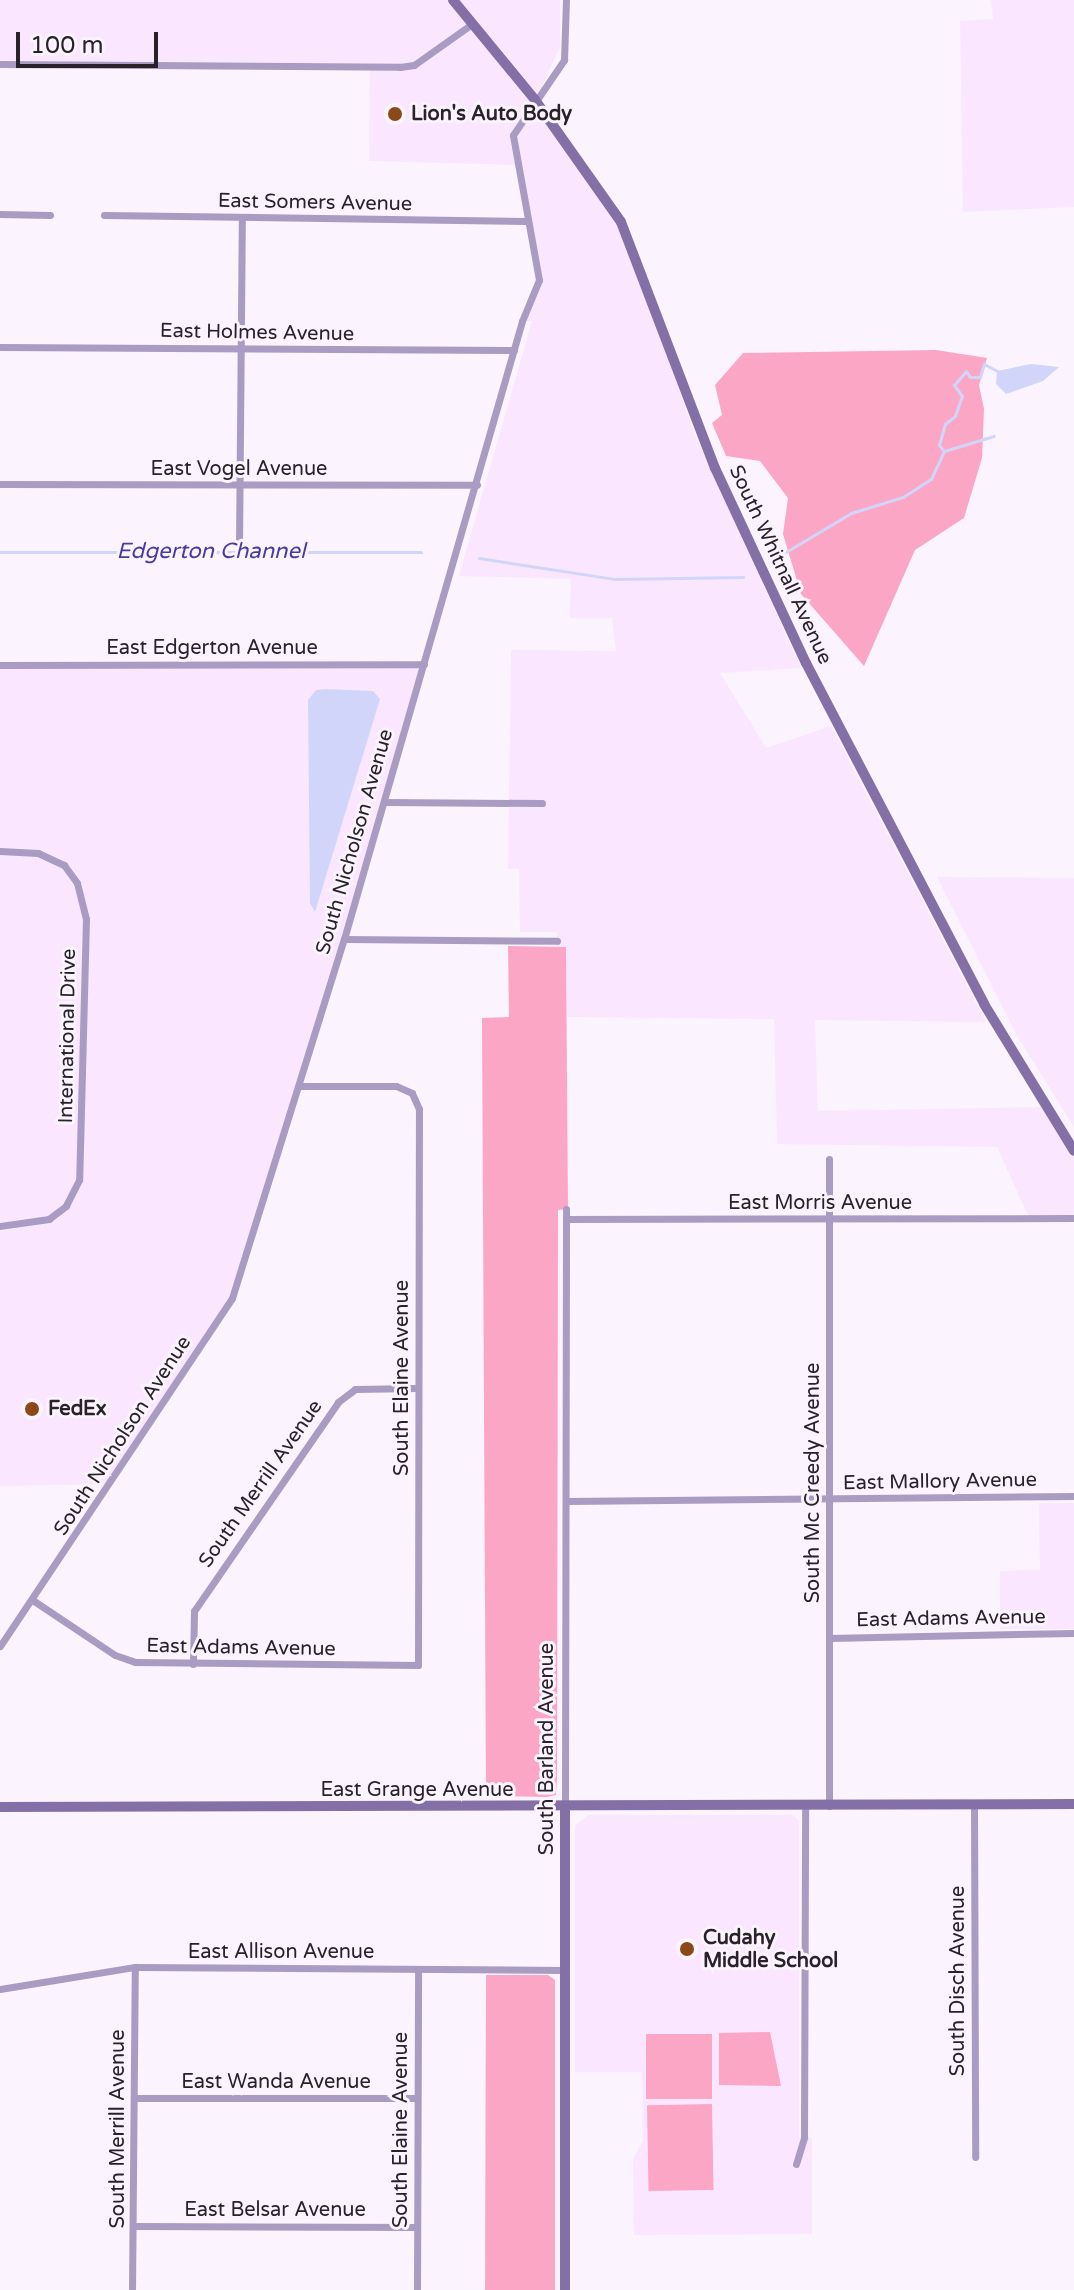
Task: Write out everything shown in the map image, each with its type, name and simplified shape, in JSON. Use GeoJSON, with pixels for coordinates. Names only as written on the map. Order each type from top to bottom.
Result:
{"type":"FeatureCollection","features":[{"type":"Feature","properties":{"kind":"street","name":"South Whitnall Avenue"},"geometry":{"type":"LineString","coordinates":[[453,0],[535,100],[621,222],[715,468],[806,663],[984,1004],[1074,1151]]}},
{"type":"Feature","properties":{"kind":"street","name":"South Nicholson Avenue"},"geometry":{"type":"LineString","coordinates":[[0,1646],[34,1601],[232,1298],[300,1086],[514,350],[539,280],[512,146],[516,123],[564,60],[566,0]]}},
{"type":"Feature","properties":{"kind":"street"},"geometry":{"type":"LineString","coordinates":[[0,64],[400,67],[414,65],[473,23]]}},
{"type":"Feature","properties":{"kind":"street"},"geometry":{"type":"LineString","coordinates":[[0,214],[50,215]]}},
{"type":"Feature","properties":{"kind":"street","name":"East Somers Avenue"},"geometry":{"type":"LineString","coordinates":[[104,215],[526,221]]}},
{"type":"Feature","properties":{"kind":"street"},"geometry":{"type":"LineString","coordinates":[[239,546],[242,219]]}},
{"type":"Feature","properties":{"kind":"street","name":"East Holmes Avenue"},"geometry":{"type":"LineString","coordinates":[[0,347],[514,350]]}},
{"type":"Feature","properties":{"kind":"street","name":"East Vogel Avenue"},"geometry":{"type":"LineString","coordinates":[[0,484],[477,485]]}},
{"type":"Feature","properties":{"kind":"street","name":"East Edgerton Avenue"},"geometry":{"type":"LineString","coordinates":[[0,665],[424,664]]}},
{"type":"Feature","properties":{"kind":"street"},"geometry":{"type":"LineString","coordinates":[[384,802],[542,803]]}},
{"type":"Feature","properties":{"kind":"street","name":"International Drive"},"geometry":{"type":"LineString","coordinates":[[0,851],[38,853],[64,865],[77,883],[86,919],[77,1186],[66,1206],[49,1219],[0,1226]]}},
{"type":"Feature","properties":{"kind":"street"},"geometry":{"type":"LineString","coordinates":[[344,939],[557,941]]}},
{"type":"Feature","properties":{"kind":"street","name":"South Elaine Avenue"},"geometry":{"type":"LineString","coordinates":[[300,1086],[396,1086],[412,1093],[419,1109],[418,1665]]}},
{"type":"Feature","properties":{"kind":"street","name":"South Mc Creedy Avenue"},"geometry":{"type":"LineString","coordinates":[[829,1159],[829,1806]]}},
{"type":"Feature","properties":{"kind":"street","name":"South Barland Avenue"},"geometry":{"type":"LineString","coordinates":[[565,2290],[566,1209]]}},
{"type":"Feature","properties":{"kind":"street","name":"East Morris Avenue"},"geometry":{"type":"LineString","coordinates":[[566,1219],[1074,1218]]}},
{"type":"Feature","properties":{"kind":"street","name":"South Merrill Avenue"},"geometry":{"type":"LineString","coordinates":[[193,1664],[194,1611],[338,1402],[355,1389],[417,1388]]}},
{"type":"Feature","properties":{"kind":"street","name":"East Mallory Avenue"},"geometry":{"type":"LineString","coordinates":[[567,1501],[1074,1496]]}},
{"type":"Feature","properties":{"kind":"street","name":"East Adams Avenue"},"geometry":{"type":"LineString","coordinates":[[34,1601],[115,1655],[135,1662],[418,1665]]}},
{"type":"Feature","properties":{"kind":"street","name":"East Adams Avenue"},"geometry":{"type":"LineString","coordinates":[[829,1638],[1074,1633]]}},
{"type":"Feature","properties":{"kind":"street","name":"East Grange Avenue"},"geometry":{"type":"LineString","coordinates":[[0,1807],[565,1809],[1074,1804]]}},
{"type":"Feature","properties":{"kind":"street","name":"South Disch Avenue"},"geometry":{"type":"LineString","coordinates":[[974,1805],[975,2157]]}},
{"type":"Feature","properties":{"kind":"street"},"geometry":{"type":"LineString","coordinates":[[796,2164],[804,2137],[805,1806]]}},
{"type":"Feature","properties":{"kind":"street","name":"South Merrill Avenue"},"geometry":{"type":"LineString","coordinates":[[132,2290],[135,1967]]}},
{"type":"Feature","properties":{"kind":"street","name":"East Allison Avenue"},"geometry":{"type":"LineString","coordinates":[[0,1989],[135,1967],[564,1970]]}},
{"type":"Feature","properties":{"kind":"street","name":"South Elaine Avenue"},"geometry":{"type":"LineString","coordinates":[[417,2290],[418,1970]]}},
{"type":"Feature","properties":{"kind":"street","name":"East Wanda Avenue"},"geometry":{"type":"LineString","coordinates":[[135,2098],[417,2098]]}},
{"type":"Feature","properties":{"kind":"street","name":"East Belsar Avenue"},"geometry":{"type":"LineString","coordinates":[[133,2226],[417,2227]]}},
{"type":"Feature","properties":{"kind":"shaded area"},"geometry":{"type":"Polygon","coordinates":[[[0,0],[560,0],[560,47],[535,101],[621,222],[693,430],[801,668],[720,673],[766,748],[831,726],[986,1022],[815,1020],[818,1111],[1046,1107],[1074,1151],[1074,1218],[1029,1218],[997,1147],[777,1144],[774,1019],[567,1017],[566,947],[557,946],[557,932],[520,932],[519,869],[508,869],[511,650],[616,651],[612,618],[570,618],[571,579],[459,576],[532,321],[522,321],[539,280],[515,165],[369,161],[370,67],[0,64],[0,0]]]}},
{"type":"Feature","properties":{"kind":"shaded area"},"geometry":{"type":"Polygon","coordinates":[[[991,0],[1074,0],[1074,207],[963,212],[960,21],[993,19],[991,0]]]}},
{"type":"Feature","properties":{"kind":"shaded area"},"geometry":{"type":"Polygon","coordinates":[[[936,350],[987,358],[979,385],[984,409],[982,458],[964,518],[915,550],[864,666],[801,594],[783,534],[788,498],[760,461],[726,456],[712,423],[722,415],[715,385],[743,353],[936,350]]]}},
{"type":"Feature","properties":{"kind":"shaded area"},"geometry":{"type":"Polygon","coordinates":[[[424,664],[232,1298],[111,1484],[0,1486],[0,665],[424,664]]]}},
{"type":"Feature","properties":{"kind":"shaded area"},"geometry":{"type":"Polygon","coordinates":[[[937,877],[1074,878],[1074,1127],[1016,1034],[937,877]]]}},
{"type":"Feature","properties":{"kind":"shaded area"},"geometry":{"type":"Polygon","coordinates":[[[508,946],[566,947],[568,1209],[558,1210],[557,1778],[556,1795],[547,1797],[486,1796],[482,1018],[509,1017],[508,946]]]}},
{"type":"Feature","properties":{"kind":"shaded area"},"geometry":{"type":"Polygon","coordinates":[[[1039,1503],[1074,1503],[1074,1629],[1000,1629],[1000,1571],[1040,1570],[1039,1503]]]}},
{"type":"Feature","properties":{"kind":"shaded area","name":"Cudahy Middle School"},"geometry":{"type":"Polygon","coordinates":[[[588,1815],[793,1815],[799,1821],[799,2138],[812,2138],[812,2234],[634,2235],[633,2159],[643,2141],[642,2072],[575,2072],[575,1826],[588,1815]]]}},
{"type":"Feature","properties":{"kind":"shaded area"},"geometry":{"type":"Polygon","coordinates":[[[486,1975],[548,1975],[555,1980],[555,2290],[485,2290],[486,1975]]]}},
{"type":"Feature","properties":{"kind":"shaded area"},"geometry":{"type":"Polygon","coordinates":[[[770,2032],[781,2086],[719,2085],[719,2033],[770,2032]]]}},
{"type":"Feature","properties":{"kind":"shaded area"},"geometry":{"type":"Polygon","coordinates":[[[646,2034],[712,2034],[712,2099],[646,2099],[646,2034]]]}},
{"type":"Feature","properties":{"kind":"shaded area"},"geometry":{"type":"Polygon","coordinates":[[[712,2104],[714,2190],[649,2191],[647,2105],[712,2104]]]}},
{"type":"Feature","properties":{"kind":"water"},"geometry":{"type":"Polygon","coordinates":[[[1031,364],[1059,367],[1043,381],[1006,394],[996,384],[997,371],[1031,364]]]}},
{"type":"Feature","properties":{"kind":"water"},"geometry":{"type":"Polygon","coordinates":[[[316,690],[373,691],[380,699],[315,912],[310,903],[308,700],[316,690]]]}},
{"type":"Feature","properties":{"kind":"waterway","name":"Edgerton Channel"},"geometry":{"type":"LineString","coordinates":[[779,556],[851,513],[903,497],[931,479],[944,451],[939,445],[945,424],[955,416],[962,396],[954,385],[966,371],[970,377],[980,377],[984,364],[997,371]]}},
{"type":"Feature","properties":{"kind":"waterway"},"geometry":{"type":"LineString","coordinates":[[944,451],[994,436]]}},
{"type":"Feature","properties":{"kind":"waterway","name":"Edgerton Channel"},"geometry":{"type":"LineString","coordinates":[[0,552],[421,552]]}},
{"type":"Feature","properties":{"kind":"waterway","name":"Edgerton Channel"},"geometry":{"type":"LineString","coordinates":[[479,558],[615,579],[743,577]]}},
{"type":"Feature","properties":{"kind":"place","name":"Lion's Auto Body"},"geometry":{"type":"Point","coordinates":[395,114]}},
{"type":"Feature","properties":{"kind":"place","name":"FedEx"},"geometry":{"type":"Point","coordinates":[32,1409]}},
{"type":"Feature","properties":{"kind":"place","name":"Cudahy Middle School"},"geometry":{"type":"Point","coordinates":[687,1949]}}]}
